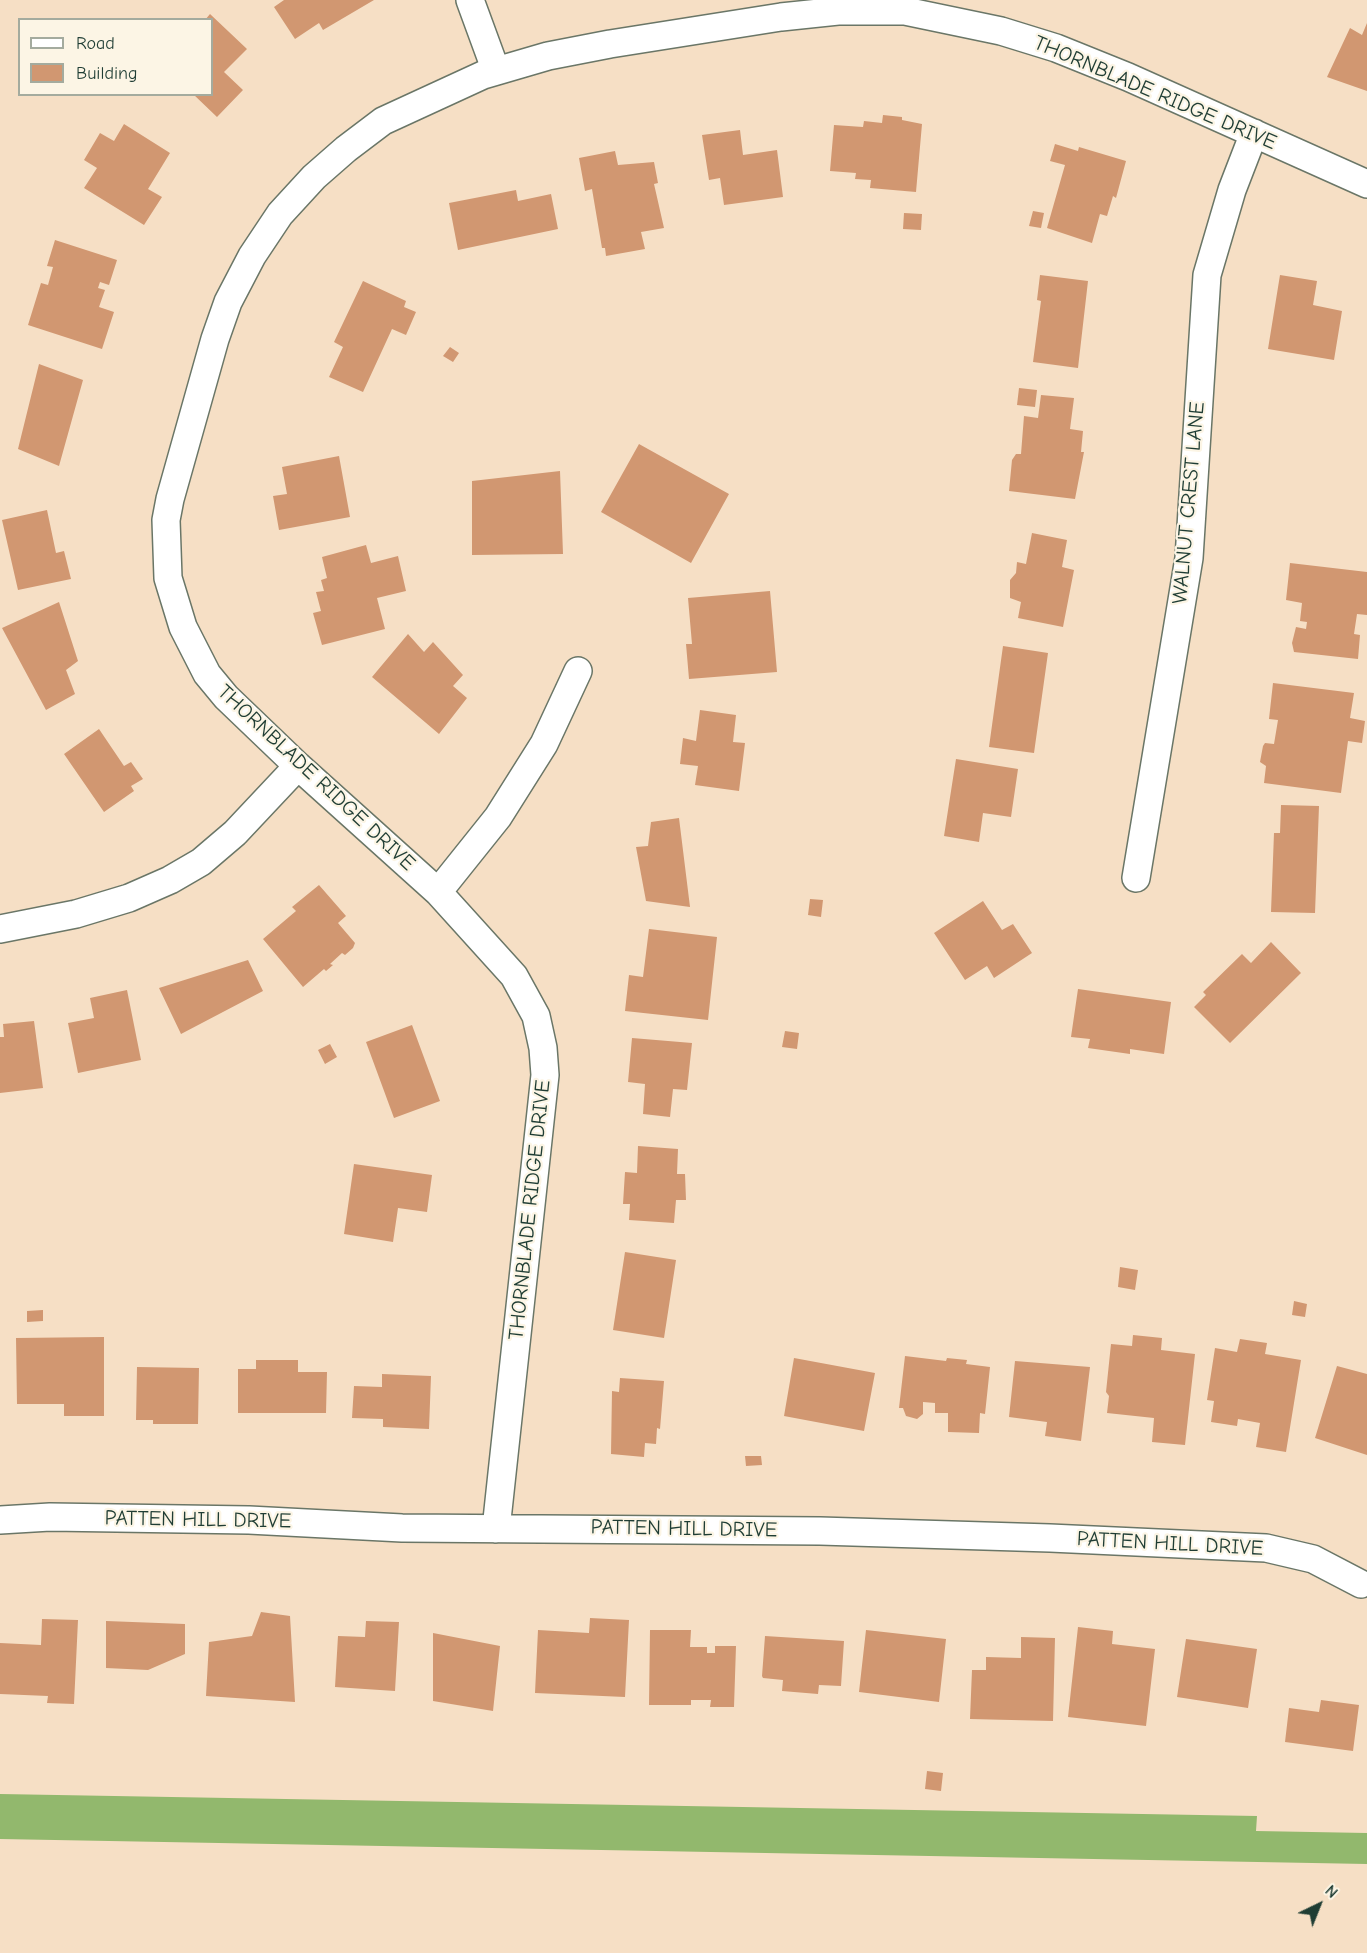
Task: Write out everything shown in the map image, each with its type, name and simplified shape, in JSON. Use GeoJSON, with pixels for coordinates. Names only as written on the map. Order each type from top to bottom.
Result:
{"type":"FeatureCollection","features":[{"type":"Feature","properties":{"kind":"street"},"geometry":{"type":"LineString","coordinates":[[470,0],[496,71]]}},
{"type":"Feature","properties":{"kind":"street","name":"THORNBLADE RIDGE DRIVE"},"geometry":{"type":"LineString","coordinates":[[496,1529],[533,1203],[545,1075],[543,1048],[536,1016],[514,976],[438,892],[298,766],[226,697],[207,674],[183,627],[168,578],[166,520],[170,499],[215,339],[228,302],[252,256],[280,214],[314,177],[383,120],[496,71],[548,56],[600,46],[781,17],[881,10],[963,11],[1056,48],[1367,184]]}},
{"type":"Feature","properties":{"kind":"street","name":"WALNUT CREST LANE"},"geometry":{"type":"LineString","coordinates":[[1136,878],[1189,558],[1207,275],[1232,190],[1254,133]]}},
{"type":"Feature","properties":{"kind":"street"},"geometry":{"type":"LineString","coordinates":[[438,892],[498,817],[544,744],[578,671]]}},
{"type":"Feature","properties":{"kind":"street"},"geometry":{"type":"LineString","coordinates":[[0,929],[76,914],[129,898],[170,880],[201,862],[235,833],[298,766]]}},
{"type":"Feature","properties":{"kind":"street","name":"PATTEN HILL DRIVE"},"geometry":{"type":"LineString","coordinates":[[0,1520],[50,1517],[496,1529],[820,1531],[1266,1548],[1313,1559],[1361,1584]]}},
{"type":"Feature","properties":{"kind":"green space"},"geometry":{"type":"Polygon","coordinates":[[[0,1794],[1257,1816],[1256,1831],[1367,1833],[1367,1864],[0,1839],[0,1794]]]}},
{"type":"Feature","properties":{"kind":"building"},"geometry":{"type":"Polygon","coordinates":[[[284,0],[374,0],[323,30],[319,23],[295,39],[274,7],[284,0]]]}},
{"type":"Feature","properties":{"kind":"building"},"geometry":{"type":"Polygon","coordinates":[[[210,14],[247,49],[224,72],[243,90],[217,117],[195,96],[213,96],[213,18],[207,18],[210,14]]]}},
{"type":"Feature","properties":{"kind":"building"},"geometry":{"type":"Polygon","coordinates":[[[1367,23],[1367,91],[1327,77],[1350,28],[1362,35],[1367,23]]]}},
{"type":"Feature","properties":{"kind":"building"},"geometry":{"type":"Polygon","coordinates":[[[883,115],[902,117],[902,120],[922,124],[916,192],[870,188],[871,180],[855,179],[856,173],[830,171],[834,125],[863,127],[864,121],[882,123],[883,115]]]}},
{"type":"Feature","properties":{"kind":"building"},"geometry":{"type":"Polygon","coordinates":[[[124,124],[170,153],[148,189],[162,197],[144,225],[84,188],[97,168],[84,160],[100,133],[114,141],[124,124]]]}},
{"type":"Feature","properties":{"kind":"building"},"geometry":{"type":"Polygon","coordinates":[[[740,130],[743,155],[777,150],[783,197],[724,205],[720,178],[709,180],[702,135],[740,130]]]}},
{"type":"Feature","properties":{"kind":"building"},"geometry":{"type":"Polygon","coordinates":[[[1055,144],[1078,151],[1079,147],[1126,161],[1116,198],[1113,196],[1107,216],[1100,214],[1092,243],[1047,228],[1065,165],[1050,161],[1055,144]]]}},
{"type":"Feature","properties":{"kind":"building"},"geometry":{"type":"Polygon","coordinates":[[[615,151],[618,165],[654,162],[658,183],[654,184],[664,228],[641,232],[645,249],[606,256],[605,248],[602,248],[592,189],[585,191],[579,158],[615,151]]]}},
{"type":"Feature","properties":{"kind":"building"},"geometry":{"type":"Polygon","coordinates":[[[516,190],[518,201],[551,194],[558,229],[458,250],[449,203],[516,190]]]}},
{"type":"Feature","properties":{"kind":"building"},"geometry":{"type":"Polygon","coordinates":[[[1033,211],[1044,213],[1041,228],[1029,226],[1033,211]]]}},
{"type":"Feature","properties":{"kind":"building"},"geometry":{"type":"Polygon","coordinates":[[[904,213],[922,214],[921,230],[903,229],[904,213]]]}},
{"type":"Feature","properties":{"kind":"building"},"geometry":{"type":"Polygon","coordinates":[[[55,240],[117,260],[109,285],[100,282],[98,288],[105,290],[99,307],[114,312],[102,349],[28,325],[41,283],[48,285],[53,267],[47,266],[55,240]]]}},
{"type":"Feature","properties":{"kind":"building"},"geometry":{"type":"Polygon","coordinates":[[[1040,275],[1088,281],[1078,368],[1033,362],[1041,301],[1037,300],[1040,275]]]}},
{"type":"Feature","properties":{"kind":"building"},"geometry":{"type":"Polygon","coordinates":[[[1280,275],[1317,281],[1313,305],[1342,311],[1334,360],[1268,349],[1280,275]]]}},
{"type":"Feature","properties":{"kind":"building"},"geometry":{"type":"Polygon","coordinates":[[[363,281],[406,301],[404,307],[416,312],[406,335],[392,329],[363,392],[329,377],[343,347],[334,342],[363,281]]]}},
{"type":"Feature","properties":{"kind":"building"},"geometry":{"type":"Polygon","coordinates":[[[450,347],[459,353],[453,362],[443,356],[450,347]]]}},
{"type":"Feature","properties":{"kind":"building"},"geometry":{"type":"Polygon","coordinates":[[[39,364],[83,380],[59,466],[18,449],[39,364]]]}},
{"type":"Feature","properties":{"kind":"building"},"geometry":{"type":"Polygon","coordinates":[[[1019,388],[1037,390],[1035,407],[1017,405],[1019,388]]]}},
{"type":"Feature","properties":{"kind":"building"},"geometry":{"type":"Polygon","coordinates":[[[1041,395],[1074,398],[1070,429],[1083,431],[1081,452],[1084,452],[1075,499],[1009,491],[1012,460],[1016,454],[1021,454],[1024,416],[1038,418],[1041,395]]]}},
{"type":"Feature","properties":{"kind":"building"},"geometry":{"type":"Polygon","coordinates":[[[639,444],[729,494],[691,563],[601,512],[639,444]]]}},
{"type":"Feature","properties":{"kind":"building"},"geometry":{"type":"Polygon","coordinates":[[[339,456],[350,517],[279,530],[273,496],[287,494],[282,467],[339,456]]]}},
{"type":"Feature","properties":{"kind":"building"},"geometry":{"type":"Polygon","coordinates":[[[560,471],[563,554],[472,555],[472,481],[560,471]]]}},
{"type":"Feature","properties":{"kind":"building"},"geometry":{"type":"Polygon","coordinates":[[[47,510],[56,553],[64,551],[71,579],[18,590],[2,520],[47,510]]]}},
{"type":"Feature","properties":{"kind":"building"},"geometry":{"type":"Polygon","coordinates":[[[1032,533],[1067,540],[1062,567],[1074,570],[1063,627],[1018,618],[1021,602],[1010,598],[1010,580],[1016,573],[1017,562],[1026,564],[1032,533]]]}},
{"type":"Feature","properties":{"kind":"building"},"geometry":{"type":"Polygon","coordinates":[[[366,545],[371,563],[398,556],[406,591],[377,598],[385,629],[322,645],[313,613],[321,611],[316,592],[324,591],[321,580],[327,578],[322,557],[366,545]]]}},
{"type":"Feature","properties":{"kind":"building"},"geometry":{"type":"Polygon","coordinates":[[[1290,563],[1367,572],[1367,615],[1357,614],[1354,634],[1360,635],[1358,659],[1294,652],[1292,643],[1296,627],[1306,629],[1307,622],[1300,621],[1302,603],[1286,600],[1290,563]]]}},
{"type":"Feature","properties":{"kind":"building"},"geometry":{"type":"Polygon","coordinates":[[[770,591],[777,672],[689,679],[686,644],[692,644],[688,598],[770,591]]]}},
{"type":"Feature","properties":{"kind":"building"},"geometry":{"type":"Polygon","coordinates":[[[59,602],[78,661],[66,670],[75,694],[46,710],[2,628],[59,602]]]}},
{"type":"Feature","properties":{"kind":"building"},"geometry":{"type":"Polygon","coordinates":[[[408,634],[424,652],[433,642],[463,675],[453,686],[467,698],[439,734],[372,677],[408,634]]]}},
{"type":"Feature","properties":{"kind":"building"},"geometry":{"type":"Polygon","coordinates":[[[1003,646],[1048,653],[1034,753],[989,747],[1003,646]]]}},
{"type":"Feature","properties":{"kind":"building"},"geometry":{"type":"Polygon","coordinates":[[[1273,683],[1354,693],[1350,718],[1365,721],[1362,743],[1348,741],[1341,793],[1264,783],[1266,766],[1260,762],[1263,746],[1265,743],[1274,744],[1278,720],[1269,719],[1273,683]]]}},
{"type":"Feature","properties":{"kind":"building"},"geometry":{"type":"Polygon","coordinates":[[[700,710],[736,715],[733,742],[745,743],[739,791],[695,785],[698,766],[680,764],[683,738],[696,741],[700,710]]]}},
{"type":"Feature","properties":{"kind":"building"},"geometry":{"type":"Polygon","coordinates":[[[99,729],[124,766],[131,762],[143,779],[131,786],[134,791],[104,812],[64,754],[99,729]]]}},
{"type":"Feature","properties":{"kind":"building"},"geometry":{"type":"Polygon","coordinates":[[[956,759],[1018,769],[1011,817],[983,813],[979,842],[944,836],[956,759]]]}},
{"type":"Feature","properties":{"kind":"building"},"geometry":{"type":"Polygon","coordinates":[[[1281,805],[1319,806],[1315,913],[1271,912],[1274,833],[1280,833],[1281,805]]]}},
{"type":"Feature","properties":{"kind":"building"},"geometry":{"type":"Polygon","coordinates":[[[679,818],[690,907],[646,901],[636,847],[648,846],[651,822],[679,818]]]}},
{"type":"Feature","properties":{"kind":"building"},"geometry":{"type":"Polygon","coordinates":[[[319,885],[346,916],[338,923],[355,943],[345,955],[342,953],[330,964],[333,965],[326,971],[324,969],[303,987],[263,939],[296,911],[292,907],[319,885]]]}},
{"type":"Feature","properties":{"kind":"building"},"geometry":{"type":"Polygon","coordinates":[[[810,899],[823,900],[821,917],[808,915],[810,899]]]}},
{"type":"Feature","properties":{"kind":"building"},"geometry":{"type":"Polygon","coordinates":[[[983,901],[1002,930],[1013,924],[1032,953],[994,978],[987,966],[965,980],[934,933],[983,901]]]}},
{"type":"Feature","properties":{"kind":"building"},"geometry":{"type":"Polygon","coordinates":[[[649,929],[717,937],[708,1020],[625,1011],[629,975],[643,977],[649,929]]]}},
{"type":"Feature","properties":{"kind":"building"},"geometry":{"type":"Polygon","coordinates":[[[1271,942],[1301,973],[1230,1043],[1194,1007],[1206,995],[1203,992],[1242,954],[1251,963],[1271,942]]]}},
{"type":"Feature","properties":{"kind":"building"},"geometry":{"type":"Polygon","coordinates":[[[248,960],[263,991],[181,1034],[159,988],[248,960]]]}},
{"type":"Feature","properties":{"kind":"building"},"geometry":{"type":"Polygon","coordinates":[[[1078,989],[1171,1002],[1164,1054],[1130,1049],[1130,1054],[1088,1048],[1090,1039],[1071,1037],[1078,989]]]}},
{"type":"Feature","properties":{"kind":"building"},"geometry":{"type":"Polygon","coordinates":[[[127,990],[141,1060],[78,1073],[68,1023],[94,1018],[90,998],[127,990]]]}},
{"type":"Feature","properties":{"kind":"building"},"geometry":{"type":"Polygon","coordinates":[[[34,1021],[43,1088],[0,1093],[0,1037],[4,1037],[3,1024],[34,1021]]]}},
{"type":"Feature","properties":{"kind":"building"},"geometry":{"type":"Polygon","coordinates":[[[412,1025],[440,1101],[394,1118],[366,1042],[412,1025]]]}},
{"type":"Feature","properties":{"kind":"building"},"geometry":{"type":"Polygon","coordinates":[[[785,1031],[799,1033],[797,1049],[782,1047],[785,1031]]]}},
{"type":"Feature","properties":{"kind":"building"},"geometry":{"type":"Polygon","coordinates":[[[632,1038],[692,1043],[687,1090],[673,1089],[670,1117],[643,1114],[645,1084],[628,1082],[632,1038]]]}},
{"type":"Feature","properties":{"kind":"building"},"geometry":{"type":"Polygon","coordinates":[[[330,1044],[337,1057],[325,1064],[318,1050],[330,1044]]]}},
{"type":"Feature","properties":{"kind":"building"},"geometry":{"type":"Polygon","coordinates":[[[638,1146],[678,1149],[677,1174],[685,1174],[686,1200],[676,1200],[674,1223],[629,1220],[630,1204],[623,1204],[625,1172],[637,1173],[638,1146]]]}},
{"type":"Feature","properties":{"kind":"building"},"geometry":{"type":"Polygon","coordinates":[[[354,1164],[432,1175],[427,1212],[398,1208],[393,1242],[344,1234],[354,1164]]]}},
{"type":"Feature","properties":{"kind":"building"},"geometry":{"type":"Polygon","coordinates":[[[625,1252],[676,1260],[664,1338],[613,1330],[625,1252]]]}},
{"type":"Feature","properties":{"kind":"building"},"geometry":{"type":"Polygon","coordinates":[[[1120,1267],[1138,1270],[1135,1290],[1118,1287],[1120,1267]]]}},
{"type":"Feature","properties":{"kind":"building"},"geometry":{"type":"Polygon","coordinates":[[[1294,1301],[1307,1304],[1305,1317],[1292,1315],[1294,1301]]]}},
{"type":"Feature","properties":{"kind":"building"},"geometry":{"type":"Polygon","coordinates":[[[43,1310],[43,1321],[27,1322],[27,1311],[43,1310]]]}},
{"type":"Feature","properties":{"kind":"building"},"geometry":{"type":"Polygon","coordinates":[[[1133,1335],[1162,1338],[1161,1350],[1195,1354],[1185,1445],[1152,1442],[1154,1418],[1107,1413],[1109,1396],[1106,1392],[1111,1344],[1132,1346],[1133,1335]]]}},
{"type":"Feature","properties":{"kind":"building"},"geometry":{"type":"Polygon","coordinates":[[[104,1337],[104,1416],[64,1416],[64,1404],[17,1404],[16,1338],[104,1337]]]}},
{"type":"Feature","properties":{"kind":"building"},"geometry":{"type":"Polygon","coordinates":[[[1240,1339],[1267,1343],[1265,1354],[1301,1360],[1286,1452],[1256,1447],[1260,1423],[1238,1419],[1237,1426],[1211,1422],[1214,1401],[1207,1400],[1215,1348],[1237,1352],[1240,1339]]]}},
{"type":"Feature","properties":{"kind":"building"},"geometry":{"type":"Polygon","coordinates":[[[905,1356],[946,1361],[947,1358],[967,1360],[966,1364],[990,1367],[985,1414],[980,1413],[979,1433],[948,1432],[948,1413],[935,1413],[935,1403],[923,1402],[923,1414],[917,1419],[906,1416],[903,1408],[899,1408],[905,1356]]]}},
{"type":"Feature","properties":{"kind":"building"},"geometry":{"type":"Polygon","coordinates":[[[794,1358],[875,1373],[864,1431],[784,1416],[794,1358]]]}},
{"type":"Feature","properties":{"kind":"building"},"geometry":{"type":"Polygon","coordinates":[[[256,1360],[298,1360],[298,1372],[327,1372],[326,1413],[238,1413],[238,1369],[256,1369],[256,1360]]]}},
{"type":"Feature","properties":{"kind":"building"},"geometry":{"type":"Polygon","coordinates":[[[1015,1361],[1090,1367],[1081,1441],[1045,1436],[1047,1422],[1009,1417],[1015,1361]]]}},
{"type":"Feature","properties":{"kind":"building"},"geometry":{"type":"Polygon","coordinates":[[[1337,1366],[1367,1374],[1367,1455],[1315,1438],[1337,1366]]]}},
{"type":"Feature","properties":{"kind":"building"},"geometry":{"type":"Polygon","coordinates":[[[137,1367],[199,1368],[198,1424],[153,1424],[153,1420],[136,1420],[137,1367]]]}},
{"type":"Feature","properties":{"kind":"building"},"geometry":{"type":"Polygon","coordinates":[[[382,1374],[431,1376],[429,1429],[383,1427],[383,1419],[352,1418],[354,1386],[382,1387],[382,1374]]]}},
{"type":"Feature","properties":{"kind":"building"},"geometry":{"type":"Polygon","coordinates":[[[620,1378],[664,1381],[660,1429],[657,1428],[656,1444],[645,1443],[644,1457],[611,1454],[612,1391],[619,1392],[620,1378]]]}},
{"type":"Feature","properties":{"kind":"building"},"geometry":{"type":"Polygon","coordinates":[[[745,1456],[761,1456],[762,1465],[746,1466],[745,1456]]]}},
{"type":"Feature","properties":{"kind":"building"},"geometry":{"type":"Polygon","coordinates":[[[261,1612],[290,1616],[295,1702],[206,1696],[209,1642],[252,1636],[261,1612]]]}},
{"type":"Feature","properties":{"kind":"building"},"geometry":{"type":"Polygon","coordinates":[[[590,1618],[629,1620],[625,1697],[535,1693],[538,1630],[589,1633],[590,1618]]]}},
{"type":"Feature","properties":{"kind":"building"},"geometry":{"type":"Polygon","coordinates":[[[42,1619],[78,1620],[74,1704],[47,1703],[48,1696],[0,1694],[0,1643],[41,1645],[42,1619]]]}},
{"type":"Feature","properties":{"kind":"building"},"geometry":{"type":"Polygon","coordinates":[[[106,1621],[185,1624],[185,1654],[148,1670],[106,1668],[106,1621]]]}},
{"type":"Feature","properties":{"kind":"building"},"geometry":{"type":"Polygon","coordinates":[[[366,1621],[399,1622],[395,1691],[335,1687],[338,1636],[365,1637],[366,1621]]]}},
{"type":"Feature","properties":{"kind":"building"},"geometry":{"type":"Polygon","coordinates":[[[1078,1627],[1113,1631],[1112,1644],[1155,1649],[1146,1726],[1068,1717],[1078,1627]]]}},
{"type":"Feature","properties":{"kind":"building"},"geometry":{"type":"Polygon","coordinates":[[[650,1630],[691,1630],[690,1647],[707,1647],[707,1653],[715,1653],[715,1646],[736,1646],[734,1707],[710,1707],[711,1700],[691,1700],[691,1705],[649,1705],[650,1630]]]}},
{"type":"Feature","properties":{"kind":"building"},"geometry":{"type":"Polygon","coordinates":[[[866,1630],[946,1639],[939,1702],[859,1692],[866,1630]]]}},
{"type":"Feature","properties":{"kind":"building"},"geometry":{"type":"Polygon","coordinates":[[[433,1633],[500,1646],[493,1711],[433,1701],[433,1633]]]}},
{"type":"Feature","properties":{"kind":"building"},"geometry":{"type":"Polygon","coordinates":[[[765,1636],[844,1641],[841,1686],[819,1685],[818,1694],[782,1691],[783,1680],[762,1676],[765,1636]]]}},
{"type":"Feature","properties":{"kind":"building"},"geometry":{"type":"Polygon","coordinates":[[[1021,1637],[1055,1638],[1053,1721],[970,1719],[972,1670],[986,1670],[986,1657],[1021,1658],[1021,1637]]]}},
{"type":"Feature","properties":{"kind":"building"},"geometry":{"type":"Polygon","coordinates":[[[1186,1639],[1257,1649],[1248,1708],[1177,1697],[1186,1639]]]}},
{"type":"Feature","properties":{"kind":"building"},"geometry":{"type":"Polygon","coordinates":[[[1321,1700],[1359,1705],[1353,1751],[1285,1742],[1289,1708],[1319,1712],[1321,1700]]]}},
{"type":"Feature","properties":{"kind":"building"},"geometry":{"type":"Polygon","coordinates":[[[927,1771],[943,1773],[941,1791],[925,1789],[927,1771]]]}}]}
